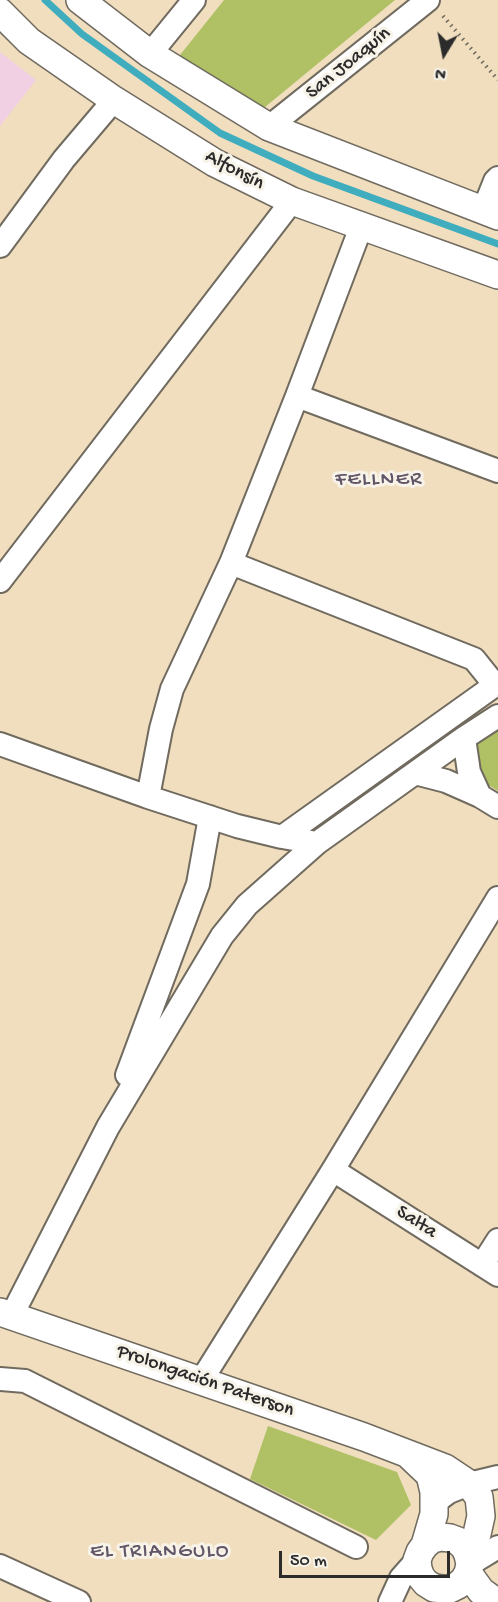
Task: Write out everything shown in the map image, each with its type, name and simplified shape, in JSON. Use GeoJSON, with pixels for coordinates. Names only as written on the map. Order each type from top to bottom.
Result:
{"type":"FeatureCollection","features":[{"type":"Feature","properties":{"kind":"street"},"geometry":{"type":"LineString","coordinates":[[80,0],[150,54],[269,127],[490,214],[495,181],[498,178]]}},
{"type":"Feature","properties":{"kind":"street"},"geometry":{"type":"LineString","coordinates":[[150,54],[194,0]]}},
{"type":"Feature","properties":{"kind":"street","name":"San Joaquín"},"geometry":{"type":"LineString","coordinates":[[269,127],[432,4]]}},
{"type":"Feature","properties":{"kind":"street","name":"Alfonsín"},"geometry":{"type":"LineString","coordinates":[[0,12],[28,41],[114,100],[215,163],[292,201],[498,275]]}},
{"type":"Feature","properties":{"kind":"street"},"geometry":{"type":"LineString","coordinates":[[0,246],[64,159],[114,100]]}},
{"type":"Feature","properties":{"kind":"street"},"geometry":{"type":"LineString","coordinates":[[0,581],[292,201]]}},
{"type":"Feature","properties":{"kind":"street"},"geometry":{"type":"LineString","coordinates":[[148,797],[161,729],[172,689],[231,563],[361,227]]}},
{"type":"Feature","properties":{"kind":"street"},"geometry":{"type":"LineString","coordinates":[[297,396],[498,471]]}},
{"type":"Feature","properties":{"kind":"street"},"geometry":{"type":"LineString","coordinates":[[231,563],[474,659],[497,684],[282,837]]}},
{"type":"Feature","properties":{"kind":"street"},"geometry":{"type":"LineString","coordinates":[[6,1313],[108,1127],[222,936],[247,905],[316,843],[498,716]]}},
{"type":"Feature","properties":{"kind":"street"},"geometry":{"type":"LineString","coordinates":[[464,738],[469,772],[489,801]]}},
{"type":"Feature","properties":{"kind":"street"},"geometry":{"type":"LineString","coordinates":[[0,744],[210,817],[282,837],[316,843]]}},
{"type":"Feature","properties":{"kind":"street"},"geometry":{"type":"LineString","coordinates":[[415,773],[446,781],[489,801]]}},
{"type":"Feature","properties":{"kind":"street"},"geometry":{"type":"LineString","coordinates":[[108,1127],[198,884],[210,817]]}},
{"type":"Feature","properties":{"kind":"street"},"geometry":{"type":"LineString","coordinates":[[201,1382],[498,898]]}},
{"type":"Feature","properties":{"kind":"street","name":"Salta"},"geometry":{"type":"LineString","coordinates":[[333,1170],[490,1270]]}},
{"type":"Feature","properties":{"kind":"street"},"geometry":{"type":"LineString","coordinates":[[490,1270],[498,1240]]}},
{"type":"Feature","properties":{"kind":"street","name":"Prolongación Paterson"},"geometry":{"type":"LineString","coordinates":[[6,1313],[364,1437],[445,1468],[469,1485]]}},
{"type":"Feature","properties":{"kind":"street"},"geometry":{"type":"LineString","coordinates":[[0,1379],[25,1381],[356,1547]]}},
{"type":"Feature","properties":{"kind":"street","name":"Prolongación Paterson"},"geometry":{"type":"LineString","coordinates":[[409,1455],[430,1475],[434,1492],[434,1514],[421,1552]]}},
{"type":"Feature","properties":{"kind":"street"},"geometry":{"type":"LineString","coordinates":[[434,1503],[449,1492],[498,1477]]}},
{"type":"Feature","properties":{"kind":"street"},"geometry":{"type":"LineString","coordinates":[[455,1581],[477,1534],[481,1515],[479,1497],[469,1485]]}},
{"type":"Feature","properties":{"kind":"street"},"geometry":{"type":"LineString","coordinates":[[390,1602],[401,1578],[432,1539],[450,1538],[458,1541],[465,1548],[455,1581]]}},
{"type":"Feature","properties":{"kind":"street"},"geometry":{"type":"LineString","coordinates":[[455,1581],[498,1547]]}},
{"type":"Feature","properties":{"kind":"street"},"geometry":{"type":"LineString","coordinates":[[421,1552],[418,1569],[426,1583],[455,1581],[482,1592],[496,1602]]}},
{"type":"Feature","properties":{"kind":"street"},"geometry":{"type":"LineString","coordinates":[[2,1571],[79,1602]]}},
{"type":"Feature","properties":{"kind":"path"},"geometry":{"type":"LineString","coordinates":[[432,4],[498,80]]}},
{"type":"Feature","properties":{"kind":"shaded area"},"geometry":{"type":"Polygon","coordinates":[[[0,52],[36,80],[0,126],[0,52]]]}},
{"type":"Feature","properties":{"kind":"green space"},"geometry":{"type":"Polygon","coordinates":[[[224,0],[395,0],[259,112],[176,60],[224,0]]]}},
{"type":"Feature","properties":{"kind":"green space"},"geometry":{"type":"Polygon","coordinates":[[[498,728],[498,791],[487,784],[481,774],[475,752],[482,738],[498,728]]]}},
{"type":"Feature","properties":{"kind":"green space"},"geometry":{"type":"Polygon","coordinates":[[[268,1426],[397,1472],[411,1505],[376,1540],[250,1479],[268,1426]]]}},
{"type":"Feature","properties":{"kind":"waterway"},"geometry":{"type":"LineString","coordinates":[[45,0],[82,34],[220,133],[313,176],[498,244]]}},
{"type":"Feature","properties":{"kind":"district","name":"FELLNER"},"geometry":{"type":"Point","coordinates":[379,481]}},
{"type":"Feature","properties":{"kind":"district","name":"EL TRIANGULO"},"geometry":{"type":"Point","coordinates":[160,1553]}}]}
